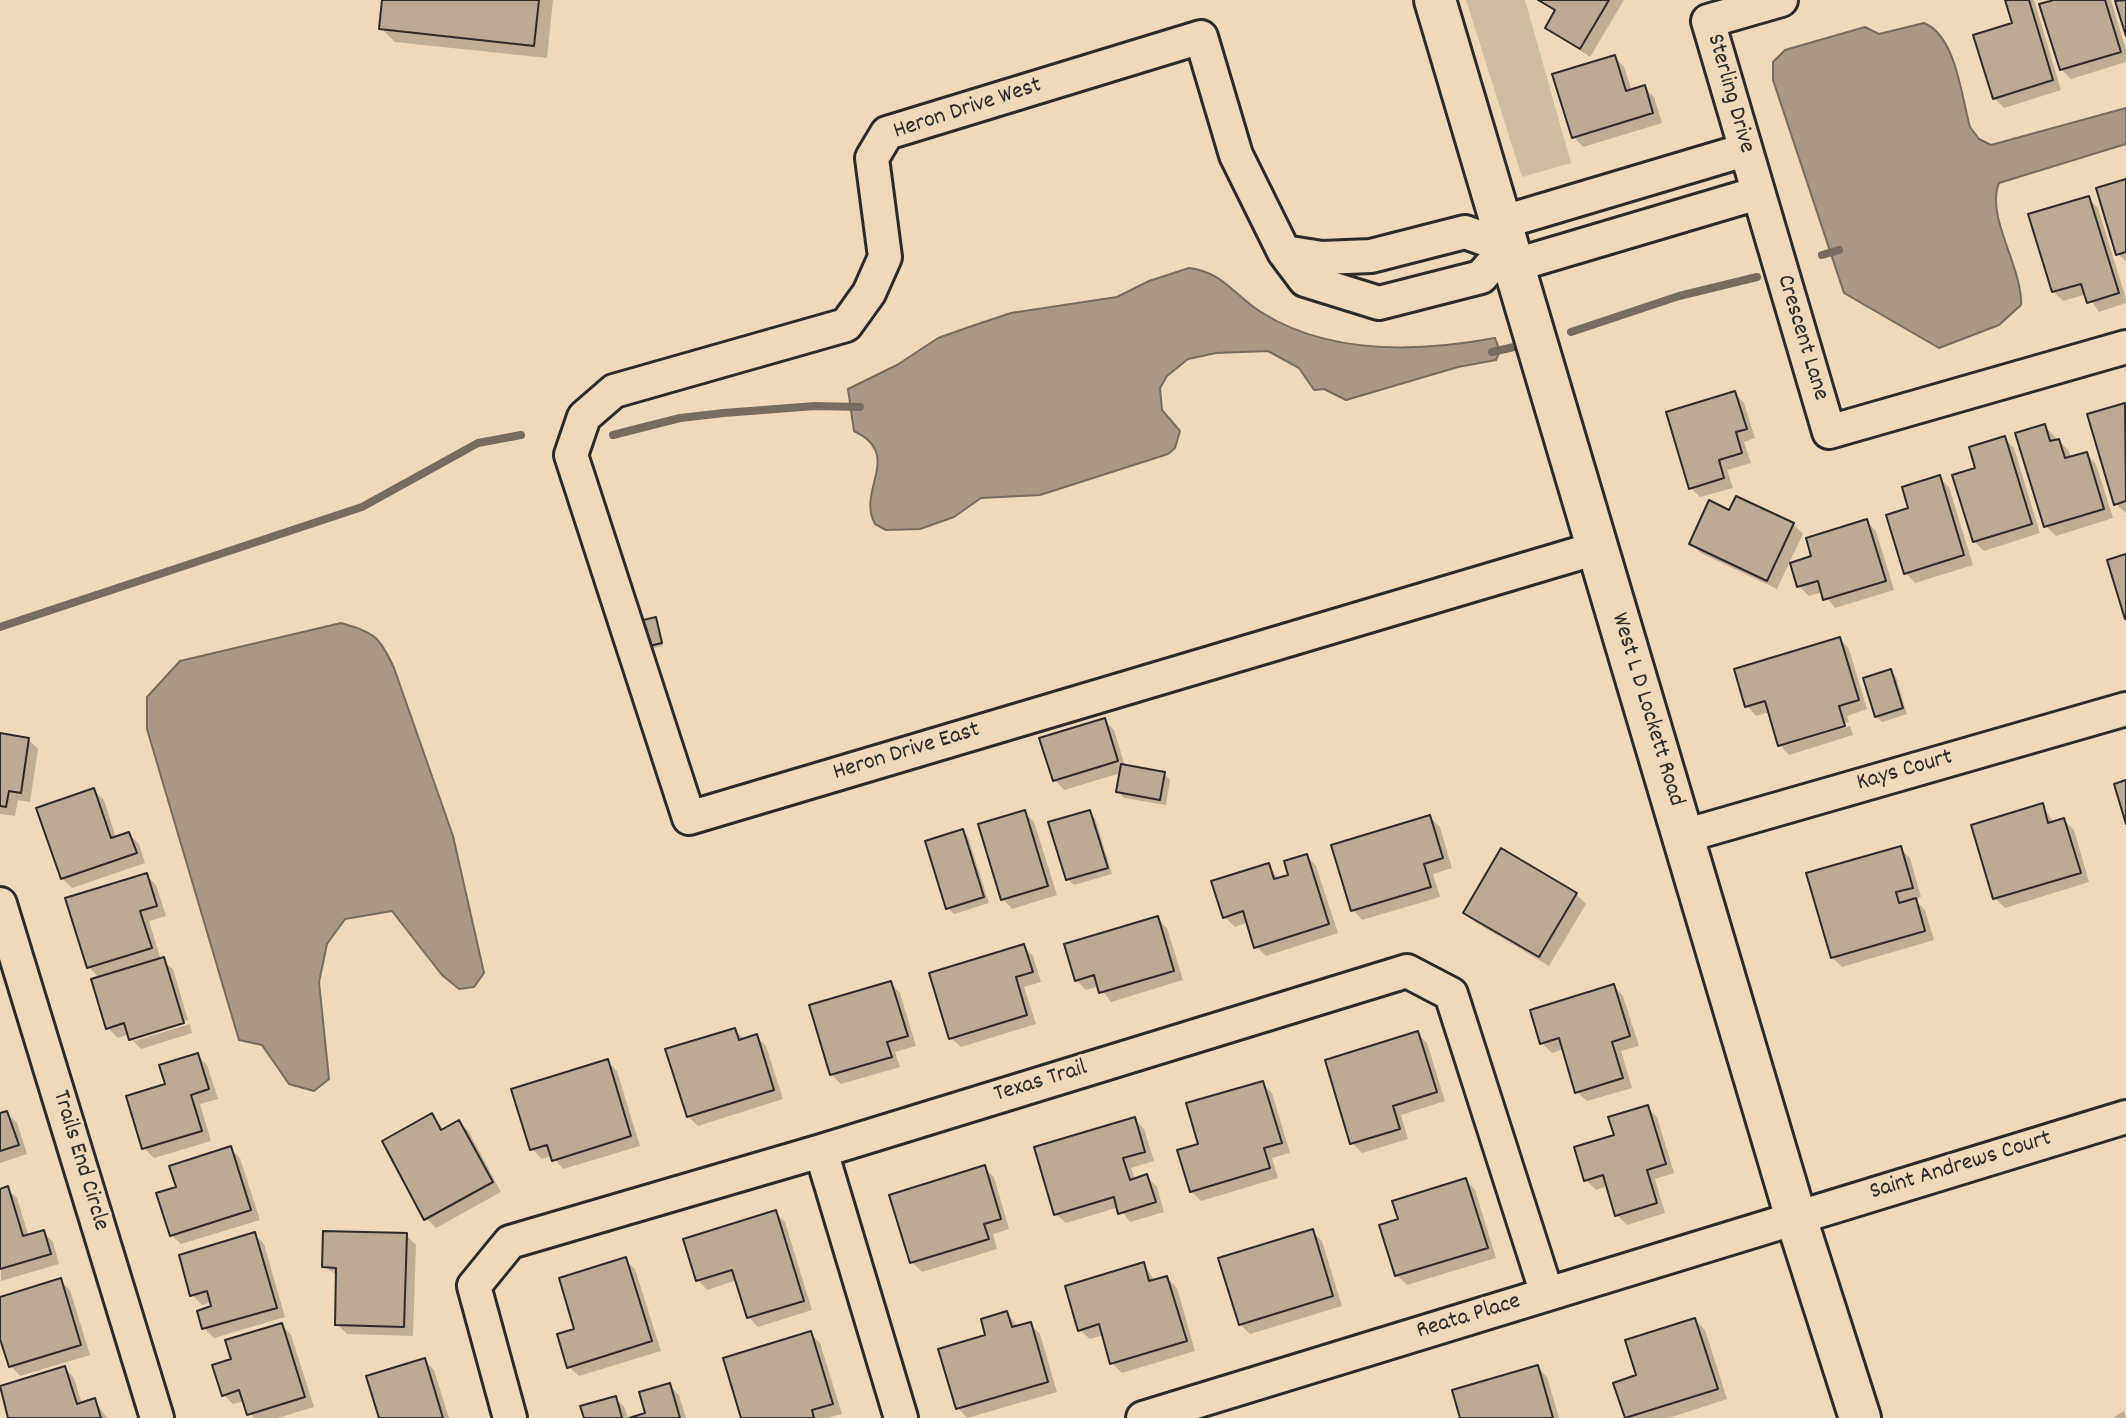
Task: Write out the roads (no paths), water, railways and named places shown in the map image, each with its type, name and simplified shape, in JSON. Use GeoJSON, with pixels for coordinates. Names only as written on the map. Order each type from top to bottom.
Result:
{"type":"FeatureCollection","features":[{"type":"Feature","properties":{"kind":"main road","name":"West L D Lockett Road"},"geometry":{"type":"LineString","coordinates":[[1435,0],[1796,1218],[1860,1418]]}},
{"type":"Feature","properties":{"kind":"street","name":"Sterling Drive"},"geometry":{"type":"LineString","coordinates":[[1758,193],[1708,21],[1781,0]]}},
{"type":"Feature","properties":{"kind":"street","name":"Heron Drive West"},"geometry":{"type":"LineString","coordinates":[[584,417],[614,391],[846,325],[869,293],[885,257],[872,158],[887,133],[1201,37],[1236,155],[1284,252],[1305,280],[1379,303],[1481,277],[1506,245]]}},
{"type":"Feature","properties":{"kind":"street"},"geometry":{"type":"LineString","coordinates":[[1506,245],[1745,150]]}},
{"type":"Feature","properties":{"kind":"street"},"geometry":{"type":"LineString","coordinates":[[1284,252],[1322,258],[1371,256],[1465,232],[1506,245],[1758,193]]}},
{"type":"Feature","properties":{"kind":"street","name":"Crescent Lane"},"geometry":{"type":"LineString","coordinates":[[1758,193],[1829,432],[2126,347]]}},
{"type":"Feature","properties":{"kind":"street","name":"Heron Drive East"},"geometry":{"type":"LineString","coordinates":[[584,417],[571,455],[689,818],[1597,548]]}},
{"type":"Feature","properties":{"kind":"street","name":"Kays Court"},"geometry":{"type":"LineString","coordinates":[[1684,836],[2126,709]]}},
{"type":"Feature","properties":{"kind":"street","name":"Trails End Circle"},"geometry":{"type":"LineString","coordinates":[[0,904],[157,1418]]}},
{"type":"Feature","properties":{"kind":"street","name":"Texas Trail"},"geometry":{"type":"LineString","coordinates":[[510,1418],[474,1286],[510,1242],[821,1151],[1407,971],[1451,994],[1547,1294]]}},
{"type":"Feature","properties":{"kind":"street","name":"Saint Andrews Court"},"geometry":{"type":"LineString","coordinates":[[1796,1218],[2126,1117]]}},
{"type":"Feature","properties":{"kind":"street"},"geometry":{"type":"LineString","coordinates":[[821,1151],[901,1418]]}},
{"type":"Feature","properties":{"kind":"street","name":"Reata Place"},"geometry":{"type":"LineString","coordinates":[[1143,1418],[1796,1218]]}},
{"type":"Feature","properties":{"kind":"waterway"},"geometry":{"type":"LineString","coordinates":[[1822,255],[1839,250]]}},
{"type":"Feature","properties":{"kind":"waterway"},"geometry":{"type":"LineString","coordinates":[[1571,332],[1679,296],[1757,277]]}},
{"type":"Feature","properties":{"kind":"waterway"},"geometry":{"type":"LineString","coordinates":[[1492,352],[1514,347]]}},
{"type":"Feature","properties":{"kind":"waterway"},"geometry":{"type":"LineString","coordinates":[[613,435],[680,418],[724,413],[815,406],[860,407]]}},
{"type":"Feature","properties":{"kind":"waterway"},"geometry":{"type":"LineString","coordinates":[[0,627],[362,507],[478,443],[521,435]]}}]}
